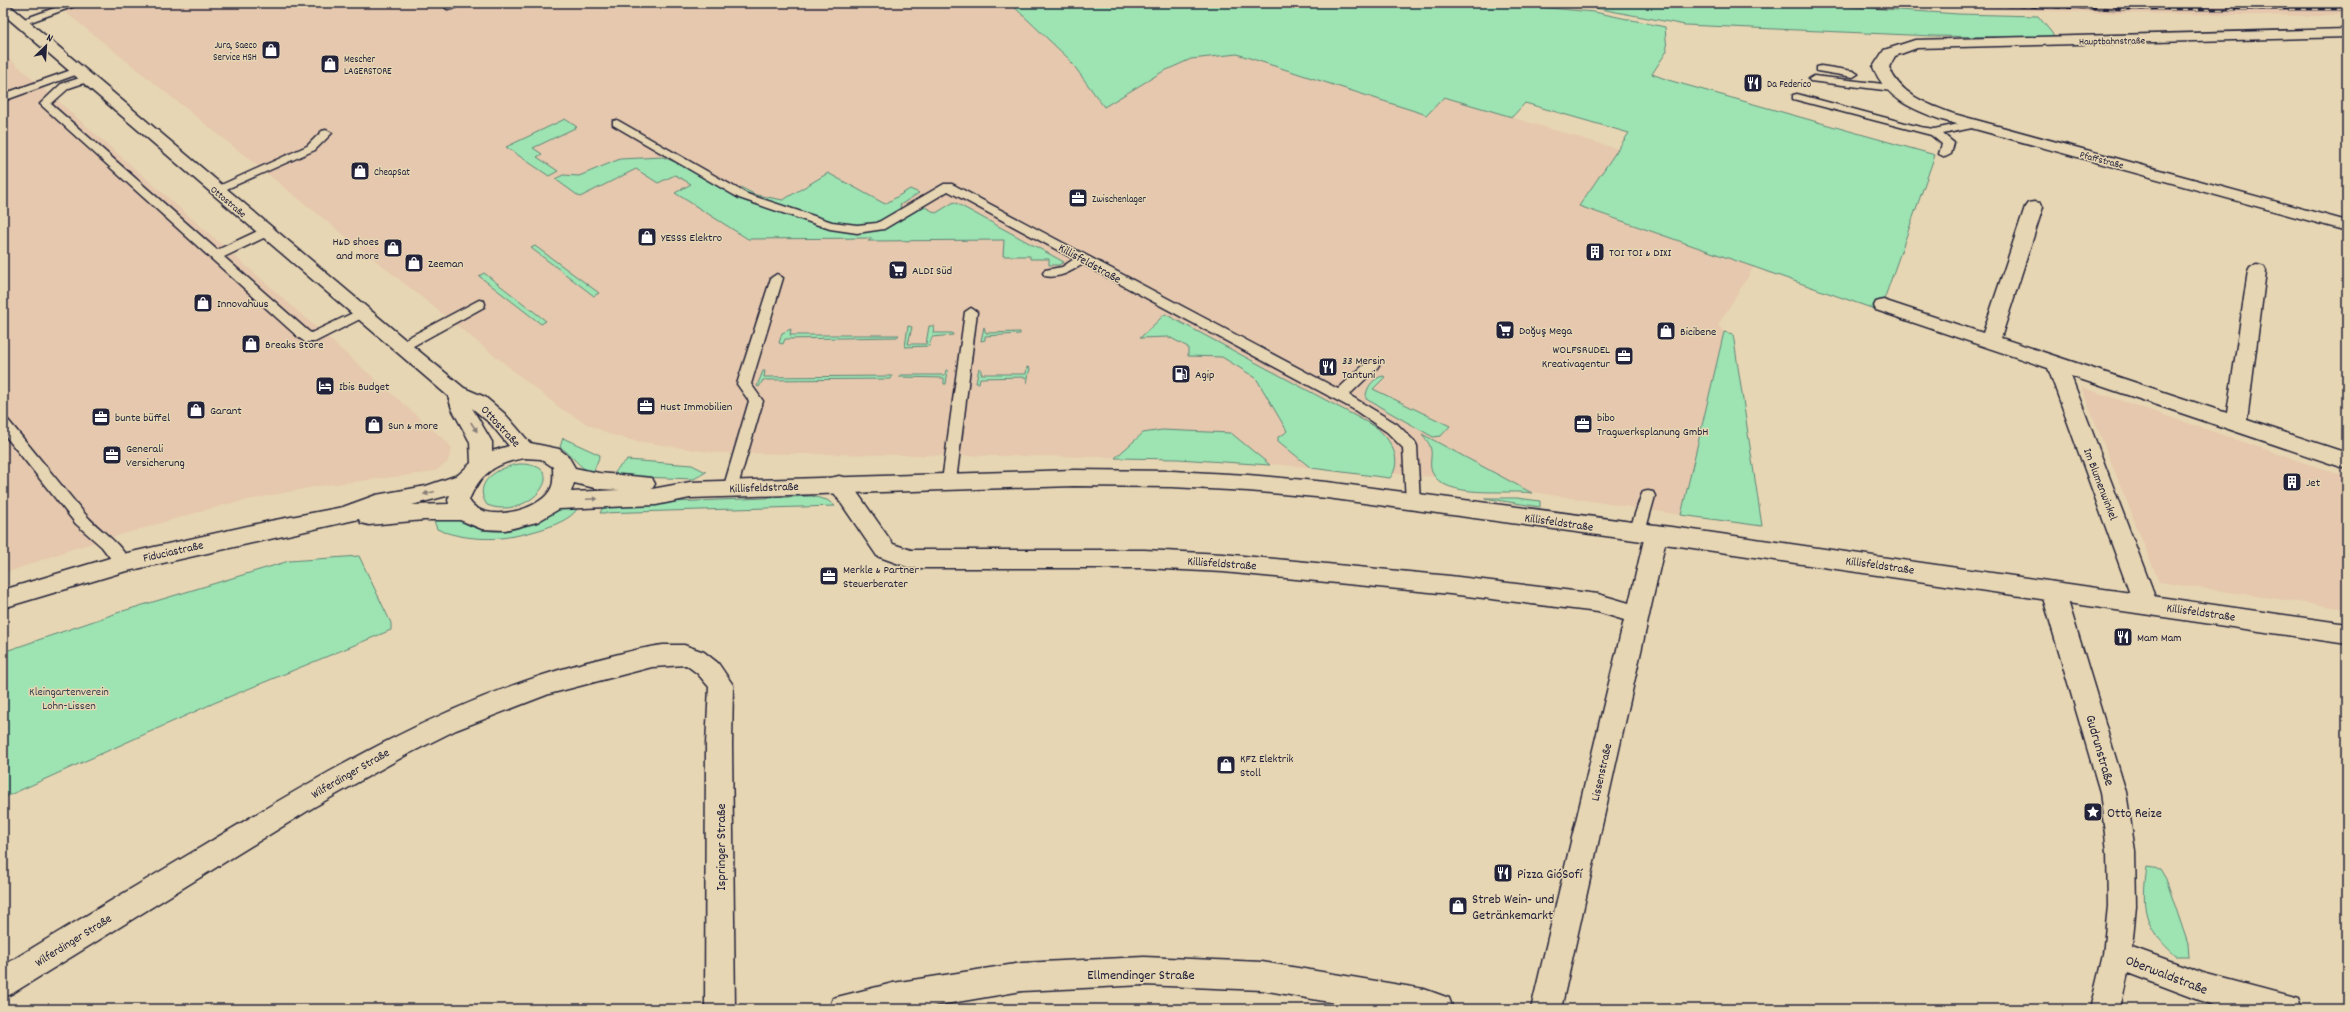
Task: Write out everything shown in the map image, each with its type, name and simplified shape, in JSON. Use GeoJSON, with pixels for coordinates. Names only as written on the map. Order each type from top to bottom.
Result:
{"type":"FeatureCollection","features":[{"type":"Feature","properties":{"kind":"street","name":"Ottostraße"},"geometry":{"type":"LineString","coordinates":[[3,7],[456,393],[478,402],[498,419],[524,450]]}},
{"type":"Feature","properties":{"kind":"street","name":"Hauptbahnstraße"},"geometry":{"type":"LineString","coordinates":[[1888,83],[1881,66],[1883,60],[1889,53],[1901,47],[1934,42],[2190,38],[2347,33]]}},
{"type":"Feature","properties":{"kind":"street","name":"Pfaffstraße"},"geometry":{"type":"LineString","coordinates":[[1888,83],[1907,100],[1926,109],[1970,123],[2347,226]]}},
{"type":"Feature","properties":{"kind":"street"},"geometry":{"type":"LineString","coordinates":[[1990,341],[2034,207]]}},
{"type":"Feature","properties":{"kind":"street"},"geometry":{"type":"LineString","coordinates":[[2236,423],[2257,271]]}},
{"type":"Feature","properties":{"kind":"street"},"geometry":{"type":"LineString","coordinates":[[1883,306],[2347,461]]}},
{"type":"Feature","properties":{"kind":"street","name":"Im Blumenwinkel"},"geometry":{"type":"LineString","coordinates":[[2056,363],[2146,605]]}},
{"type":"Feature","properties":{"kind":"street","name":"Ottostraße"},"geometry":{"type":"LineString","coordinates":[[456,393],[462,409],[481,442],[482,465]]}},
{"type":"Feature","properties":{"kind":"street"},"geometry":{"type":"LineString","coordinates":[[524,450],[542,451],[552,454],[559,460],[566,474],[562,487],[553,501],[534,514],[511,522],[488,523],[478,521],[464,512],[459,498],[466,481],[482,465],[502,455],[524,450]]}},
{"type":"Feature","properties":{"kind":"street","name":"Killisfeldstraße"},"geometry":{"type":"LineString","coordinates":[[566,474],[599,481],[664,485],[690,490]]}},
{"type":"Feature","properties":{"kind":"street","name":"Killisfeldstraße"},"geometry":{"type":"LineString","coordinates":[[553,501],[656,497],[690,490],[839,484],[1074,478],[1172,479],[1327,490],[1899,567],[2347,634]]}},
{"type":"Feature","properties":{"kind":"street","name":"Fiduciastraße"},"geometry":{"type":"LineString","coordinates":[[3,599],[123,563],[270,529],[346,515],[376,503],[428,494],[466,481]]}},
{"type":"Feature","properties":{"kind":"street","name":"Killisfeldstraße"},"geometry":{"type":"LineString","coordinates":[[839,484],[885,550],[910,559],[1144,559],[1223,563],[1450,584],[1598,603],[1638,615]]}},
{"type":"Feature","properties":{"kind":"street","name":"Fiduciastraße"},"geometry":{"type":"LineString","coordinates":[[346,515],[369,517],[424,512],[464,512]]}},
{"type":"Feature","properties":{"kind":"street","name":"Lissenstraße"},"geometry":{"type":"LineString","coordinates":[[1546,1009],[1638,615],[1647,534]]}},
{"type":"Feature","properties":{"kind":"street","name":"Gudrunstraße"},"geometry":{"type":"LineString","coordinates":[[2053,591],[2113,792],[2121,851],[2122,906],[2117,955],[2105,1009]]}},
{"type":"Feature","properties":{"kind":"street","name":"Wilferdinger Straße"},"geometry":{"type":"LineString","coordinates":[[3,983],[360,766],[486,705],[558,679],[654,657],[686,655],[704,664],[721,685]]}},
{"type":"Feature","properties":{"kind":"street","name":"Ispringer Straße"},"geometry":{"type":"LineString","coordinates":[[720,1009],[719,744],[721,685]]}},
{"type":"Feature","properties":{"kind":"street","name":"Oberwaldstraße"},"geometry":{"type":"LineString","coordinates":[[2117,955],[2238,999],[2287,1009]]}},
{"type":"Feature","properties":{"kind":"street","name":"Ellmendinger Straße"},"geometry":{"type":"LineString","coordinates":[[844,1009],[894,1004],[1022,977],[1144,972],[1262,976],[1424,1004],[1438,1009]]}},
{"type":"Feature","properties":{"kind":"lane"},"geometry":{"type":"LineString","coordinates":[[21,22],[78,3]]}},
{"type":"Feature","properties":{"kind":"lane"},"geometry":{"type":"LineString","coordinates":[[1821,69],[1888,83]]}},
{"type":"Feature","properties":{"kind":"lane"},"geometry":{"type":"LineString","coordinates":[[3,98],[82,75]]}},
{"type":"Feature","properties":{"kind":"lane"},"geometry":{"type":"LineString","coordinates":[[82,75],[65,86],[45,104],[310,339],[361,313]]}},
{"type":"Feature","properties":{"kind":"lane"},"geometry":{"type":"LineString","coordinates":[[1814,79],[1888,83]]}},
{"type":"Feature","properties":{"kind":"lane"},"geometry":{"type":"LineString","coordinates":[[1797,98],[1919,130],[1934,132],[1968,126],[1970,123]]}},
{"type":"Feature","properties":{"kind":"lane","name":"Killisfeldstraße"},"geometry":{"type":"LineString","coordinates":[[617,123],[743,196],[830,225],[857,229],[880,226],[948,186],[1340,396],[1392,428],[1410,446],[1413,502]]}},
{"type":"Feature","properties":{"kind":"lane"},"geometry":{"type":"LineString","coordinates":[[1934,132],[1948,143],[1945,154]]}},
{"type":"Feature","properties":{"kind":"lane"},"geometry":{"type":"LineString","coordinates":[[216,190],[311,148],[326,133]]}},
{"type":"Feature","properties":{"kind":"lane"},"geometry":{"type":"LineString","coordinates":[[215,256],[266,232]]}},
{"type":"Feature","properties":{"kind":"lane"},"geometry":{"type":"LineString","coordinates":[[1049,273],[1066,270],[1082,259]]}},
{"type":"Feature","properties":{"kind":"lane"},"geometry":{"type":"LineString","coordinates":[[730,489],[756,401],[744,384],[777,278]]}},
{"type":"Feature","properties":{"kind":"lane"},"geometry":{"type":"LineString","coordinates":[[401,346],[479,304]]}},
{"type":"Feature","properties":{"kind":"lane"},"geometry":{"type":"LineString","coordinates":[[949,481],[971,312]]}},
{"type":"Feature","properties":{"kind":"lane"},"geometry":{"type":"LineString","coordinates":[[1340,396],[1372,364]]}},
{"type":"Feature","properties":{"kind":"lane"},"geometry":{"type":"LineString","coordinates":[[3,423],[81,520],[107,543],[123,563]]}},
{"type":"Feature","properties":{"kind":"lane"},"geometry":{"type":"LineString","coordinates":[[1647,534],[1648,496]]}},
{"type":"Feature","properties":{"kind":"shaded area"},"geometry":{"type":"Polygon","coordinates":[[[54,3],[1010,3],[1069,59],[1104,107],[1162,72],[1233,39],[1444,97],[1618,149],[1579,206],[1754,267],[1718,325],[1724,332],[1681,515],[1435,477],[1192,458],[715,453],[630,440],[609,434],[585,423],[560,408],[54,3]]]}},
{"type":"Feature","properties":{"kind":"shaded area"},"geometry":{"type":"Polygon","coordinates":[[[1807,3],[2347,3],[2347,13],[2319,16],[2110,13],[1807,3]]]}},
{"type":"Feature","properties":{"kind":"shaded area"},"geometry":{"type":"Polygon","coordinates":[[[3,53],[448,443],[452,449],[447,463],[437,470],[427,473],[319,486],[223,505],[72,549],[3,574],[3,53]]]}},
{"type":"Feature","properties":{"kind":"shaded area"},"geometry":{"type":"Polygon","coordinates":[[[2081,387],[2347,477],[2347,609],[2159,582],[2081,387]]]}},
{"type":"Feature","properties":{"kind":"green space"},"geometry":{"type":"Polygon","coordinates":[[[1010,3],[1492,3],[1594,12],[1665,27],[1667,51],[1652,74],[1668,80],[1935,155],[1880,311],[1579,206],[1629,133],[1525,103],[1512,117],[1444,97],[1427,115],[1237,54],[1191,59],[1162,72],[1104,107],[1069,59],[1010,3]]]}},
{"type":"Feature","properties":{"kind":"green space"},"geometry":{"type":"Polygon","coordinates":[[[1525,3],[1796,3],[1958,14],[2038,16],[2056,38],[1932,36],[1685,25],[1595,8],[1525,3]]]}},
{"type":"Feature","properties":{"kind":"green space"},"geometry":{"type":"Polygon","coordinates":[[[565,119],[577,127],[533,148],[542,154],[537,157],[558,171],[549,176],[506,147],[565,119]]]}},
{"type":"Feature","properties":{"kind":"green space"},"geometry":{"type":"Polygon","coordinates":[[[663,157],[682,165],[745,201],[831,229],[857,232],[923,206],[936,213],[954,202],[1064,262],[1059,265],[1049,265],[1049,259],[1030,259],[1030,256],[1003,256],[1004,240],[868,241],[872,238],[748,239],[675,193],[691,184],[675,175],[658,183],[636,169],[580,197],[555,179],[563,175],[579,176],[620,159],[663,157]]]}},
{"type":"Feature","properties":{"kind":"green space"},"geometry":{"type":"Polygon","coordinates":[[[828,173],[885,204],[910,189],[919,193],[900,205],[901,210],[882,223],[858,226],[834,223],[745,194],[740,187],[756,195],[783,200],[828,173]]]}},
{"type":"Feature","properties":{"kind":"green space"},"geometry":{"type":"Polygon","coordinates":[[[535,246],[599,293],[594,296],[531,248],[535,246]]]}},
{"type":"Feature","properties":{"kind":"green space"},"geometry":{"type":"Polygon","coordinates":[[[484,273],[546,321],[541,324],[479,276],[484,273]]]}},
{"type":"Feature","properties":{"kind":"green space"},"geometry":{"type":"Polygon","coordinates":[[[1165,314],[1376,427],[1394,450],[1396,464],[1390,478],[1311,468],[1278,441],[1278,437],[1287,431],[1256,378],[1222,357],[1188,356],[1188,347],[1169,337],[1140,338],[1165,314]]]}},
{"type":"Feature","properties":{"kind":"green space"},"geometry":{"type":"Polygon","coordinates":[[[908,326],[912,327],[908,344],[926,344],[929,326],[934,326],[933,333],[952,333],[953,335],[932,337],[929,346],[905,347],[908,326]]]}},
{"type":"Feature","properties":{"kind":"green space"},"geometry":{"type":"Polygon","coordinates":[[[984,327],[986,333],[1020,332],[1020,334],[985,336],[985,340],[981,341],[984,327]]]}},
{"type":"Feature","properties":{"kind":"green space"},"geometry":{"type":"Polygon","coordinates":[[[791,329],[790,335],[899,335],[897,337],[785,339],[783,344],[779,343],[782,333],[791,329]]]}},
{"type":"Feature","properties":{"kind":"green space"},"geometry":{"type":"Polygon","coordinates":[[[1724,332],[1733,334],[1762,526],[1681,515],[1724,332]]]}},
{"type":"Feature","properties":{"kind":"green space"},"geometry":{"type":"Polygon","coordinates":[[[1027,367],[1030,368],[1027,383],[1026,377],[980,378],[979,383],[976,383],[979,368],[981,369],[981,374],[1026,374],[1027,367]]]}},
{"type":"Feature","properties":{"kind":"green space"},"geometry":{"type":"Polygon","coordinates":[[[946,370],[948,370],[946,384],[944,384],[944,378],[899,377],[900,375],[945,375],[946,370]]]}},
{"type":"Feature","properties":{"kind":"green space"},"geometry":{"type":"Polygon","coordinates":[[[763,371],[765,371],[764,377],[892,376],[890,379],[763,380],[759,387],[757,386],[763,371]]]}},
{"type":"Feature","properties":{"kind":"green space"},"geometry":{"type":"Polygon","coordinates":[[[1379,377],[1385,377],[1373,389],[1450,426],[1441,436],[1433,437],[1366,399],[1370,384],[1379,377]]]}},
{"type":"Feature","properties":{"kind":"green space"},"geometry":{"type":"Polygon","coordinates":[[[1162,430],[1231,433],[1270,465],[1178,459],[1115,458],[1143,433],[1162,430]]]}},
{"type":"Feature","properties":{"kind":"green space"},"geometry":{"type":"Polygon","coordinates":[[[1422,434],[1532,493],[1477,492],[1449,487],[1439,481],[1432,472],[1430,448],[1428,442],[1422,434]]]}},
{"type":"Feature","properties":{"kind":"green space"},"geometry":{"type":"Polygon","coordinates":[[[563,438],[600,455],[593,473],[579,465],[560,447],[563,438]]]}},
{"type":"Feature","properties":{"kind":"green space"},"geometry":{"type":"Polygon","coordinates":[[[627,460],[692,465],[706,472],[694,479],[613,476],[618,468],[627,460]]]}},
{"type":"Feature","properties":{"kind":"green space"},"geometry":{"type":"Polygon","coordinates":[[[519,464],[535,466],[544,472],[545,481],[540,490],[531,499],[518,506],[503,508],[487,505],[483,497],[482,489],[485,483],[496,472],[503,468],[519,464]]]}},
{"type":"Feature","properties":{"kind":"green space"},"geometry":{"type":"Polygon","coordinates":[[[812,496],[827,500],[835,506],[600,513],[604,505],[812,496]]]}},
{"type":"Feature","properties":{"kind":"green space"},"geometry":{"type":"Polygon","coordinates":[[[1484,498],[1517,498],[1540,501],[1540,507],[1484,498]]]}},
{"type":"Feature","properties":{"kind":"green space"},"geometry":{"type":"Polygon","coordinates":[[[563,506],[578,507],[566,519],[556,524],[520,535],[493,539],[459,536],[444,532],[437,529],[433,518],[453,517],[476,528],[491,531],[502,531],[534,522],[563,506]]]}},
{"type":"Feature","properties":{"kind":"green space","name":"Kleingartenverein Lohn-Lissen"},"geometry":{"type":"Polygon","coordinates":[[[359,556],[391,623],[391,630],[214,703],[3,798],[3,652],[123,611],[289,561],[359,556]]]}},
{"type":"Feature","properties":{"kind":"green space"},"geometry":{"type":"Polygon","coordinates":[[[2147,867],[2160,869],[2166,879],[2188,944],[2189,956],[2176,956],[2165,946],[2151,926],[2147,916],[2144,894],[2147,867]]]}},
{"type":"Feature","properties":{"kind":"railway"},"geometry":{"type":"LineString","coordinates":[[1917,3],[2122,9],[2347,9]]}},
{"type":"Feature","properties":{"kind":"railway"},"geometry":{"type":"LineString","coordinates":[[2298,4],[2332,3]]}},
{"type":"Feature","properties":{"kind":"place","name":"Jura, Saeco Service HSH"},"geometry":{"type":"Point","coordinates":[271,50]}},
{"type":"Feature","properties":{"kind":"place","name":"Mescher LAGERSTORE"},"geometry":{"type":"Point","coordinates":[330,64]}},
{"type":"Feature","properties":{"kind":"place","name":"Da Federico"},"geometry":{"type":"Point","coordinates":[1753,83]}},
{"type":"Feature","properties":{"kind":"place","name":"CheapSat"},"geometry":{"type":"Point","coordinates":[360,171]}},
{"type":"Feature","properties":{"kind":"place","name":"Zwischenlager"},"geometry":{"type":"Point","coordinates":[1078,198]}},
{"type":"Feature","properties":{"kind":"place","name":"YESSS Elektro"},"geometry":{"type":"Point","coordinates":[647,237]}},
{"type":"Feature","properties":{"kind":"place","name":"H&D shoes and more"},"geometry":{"type":"Point","coordinates":[393,248]}},
{"type":"Feature","properties":{"kind":"place","name":"TOI TOI & DIXI"},"geometry":{"type":"Point","coordinates":[1595,252]}},
{"type":"Feature","properties":{"kind":"place","name":"Zeeman"},"geometry":{"type":"Point","coordinates":[414,263]}},
{"type":"Feature","properties":{"kind":"place","name":"ALDI Süd"},"geometry":{"type":"Point","coordinates":[898,270]}},
{"type":"Feature","properties":{"kind":"place","name":"Innovahuus"},"geometry":{"type":"Point","coordinates":[203,303]}},
{"type":"Feature","properties":{"kind":"place","name":"Doğuş Mega"},"geometry":{"type":"Point","coordinates":[1505,330]}},
{"type":"Feature","properties":{"kind":"place","name":"Bicibene"},"geometry":{"type":"Point","coordinates":[1666,331]}},
{"type":"Feature","properties":{"kind":"place","name":"Breaks Store"},"geometry":{"type":"Point","coordinates":[251,344]}},
{"type":"Feature","properties":{"kind":"place","name":"WOLFSRUDEL Kreativagentur"},"geometry":{"type":"Point","coordinates":[1624,356]}},
{"type":"Feature","properties":{"kind":"place","name":"33 Mersin Tantuni"},"geometry":{"type":"Point","coordinates":[1328,367]}},
{"type":"Feature","properties":{"kind":"place","name":"Agip"},"geometry":{"type":"Point","coordinates":[1181,374]}},
{"type":"Feature","properties":{"kind":"place","name":"Ibis Budget"},"geometry":{"type":"Point","coordinates":[325,386]}},
{"type":"Feature","properties":{"kind":"place","name":"Hust Immobilien"},"geometry":{"type":"Point","coordinates":[646,406]}},
{"type":"Feature","properties":{"kind":"place","name":"Garant"},"geometry":{"type":"Point","coordinates":[196,410]}},
{"type":"Feature","properties":{"kind":"place","name":"bunte büffel"},"geometry":{"type":"Point","coordinates":[101,417]}},
{"type":"Feature","properties":{"kind":"place","name":"bibo Tragwerksplanung GmbH"},"geometry":{"type":"Point","coordinates":[1583,424]}},
{"type":"Feature","properties":{"kind":"place","name":"Sun & more"},"geometry":{"type":"Point","coordinates":[374,425]}},
{"type":"Feature","properties":{"kind":"place","name":"Generali Versicherung"},"geometry":{"type":"Point","coordinates":[112,455]}},
{"type":"Feature","properties":{"kind":"place","name":"Jet"},"geometry":{"type":"Point","coordinates":[2292,482]}},
{"type":"Feature","properties":{"kind":"place","name":"Merkle & Partner Steuerberater"},"geometry":{"type":"Point","coordinates":[829,576]}},
{"type":"Feature","properties":{"kind":"place","name":"Mam Mam"},"geometry":{"type":"Point","coordinates":[2123,637]}},
{"type":"Feature","properties":{"kind":"place","name":"KFZ Elektrik Stoll"},"geometry":{"type":"Point","coordinates":[1226,765]}},
{"type":"Feature","properties":{"kind":"place","name":"Otto Reize"},"geometry":{"type":"Point","coordinates":[2093,812]}},
{"type":"Feature","properties":{"kind":"place","name":"Pizza GióSofí"},"geometry":{"type":"Point","coordinates":[1503,873]}},
{"type":"Feature","properties":{"kind":"place","name":"Streb Wein- und Getränkemarkt"},"geometry":{"type":"Point","coordinates":[1458,906]}}]}
